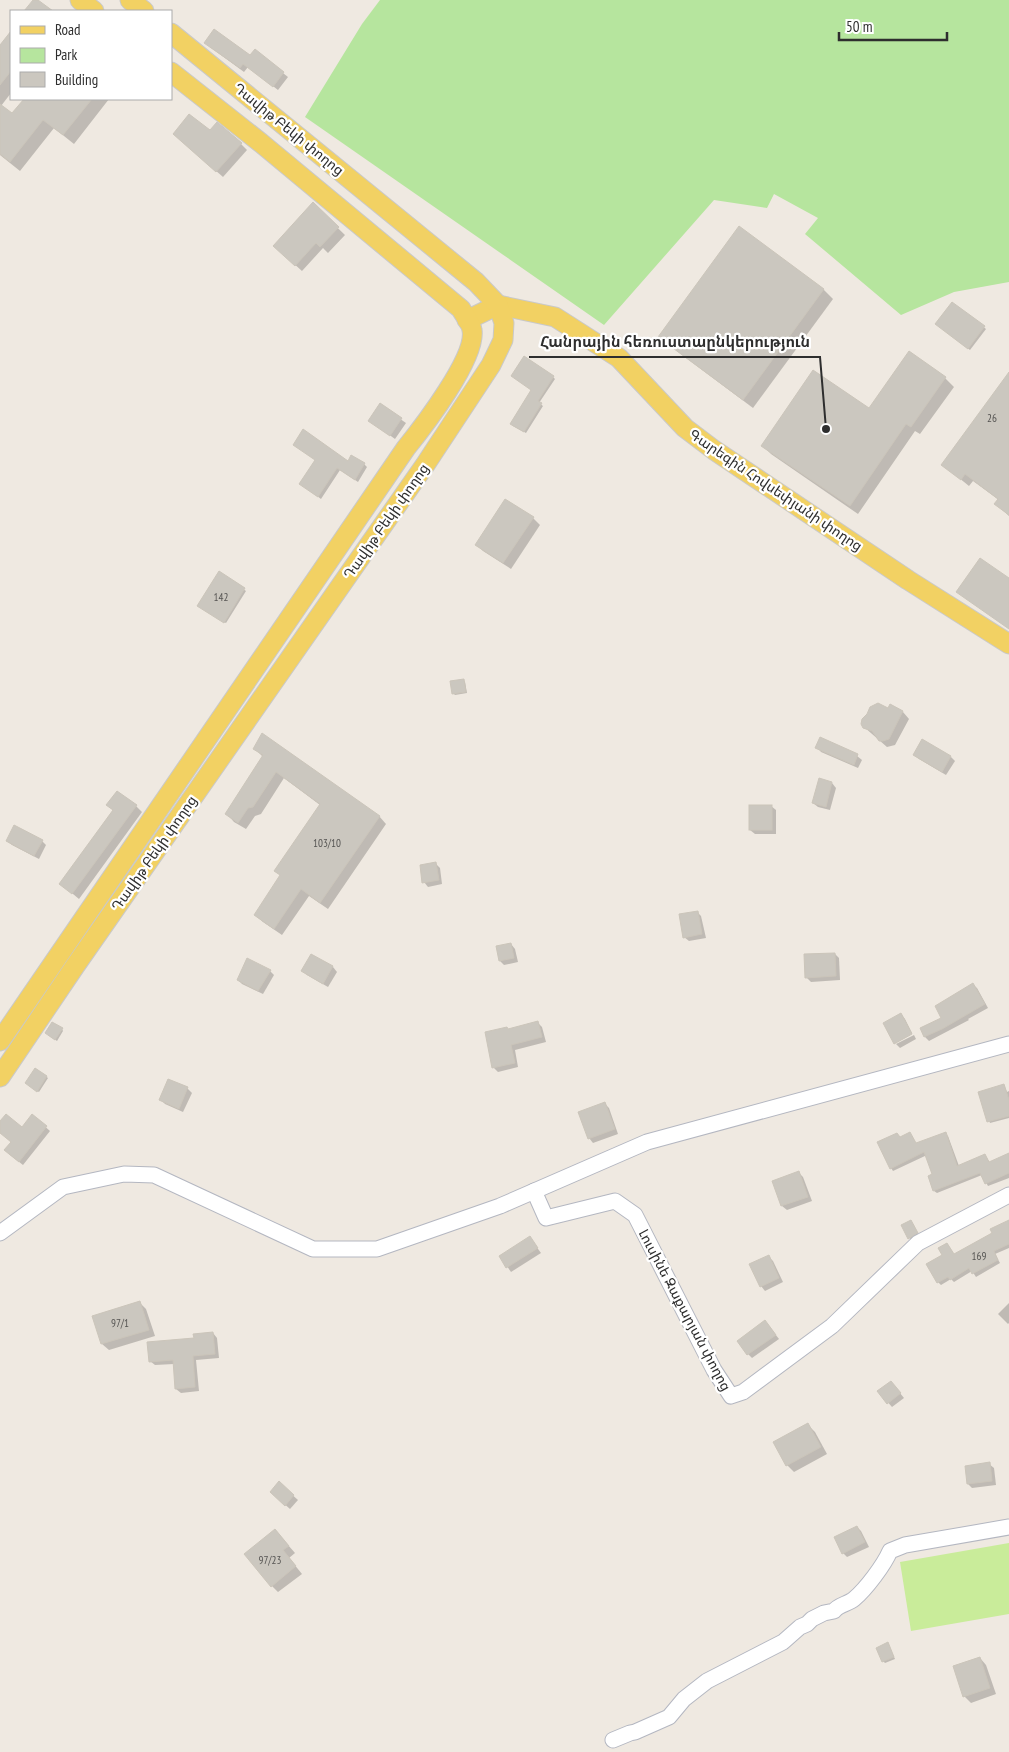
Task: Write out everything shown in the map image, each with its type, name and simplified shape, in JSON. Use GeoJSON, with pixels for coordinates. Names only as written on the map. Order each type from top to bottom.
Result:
{"type":"FeatureCollection","features":[{"type":"Feature","properties":{"kind":"main road"},"geometry":{"type":"LineString","coordinates":[[80,0],[93,10]]}},
{"type":"Feature","properties":{"kind":"main road"},"geometry":{"type":"LineString","coordinates":[[130,0],[143,10]]}},
{"type":"Feature","properties":{"kind":"main road","name":"Դավիթ Բեկի փողոց"},"geometry":{"type":"LineString","coordinates":[[0,1077],[425,465],[491,365],[503,340],[504,323],[498,305],[476,282],[172,34]]}},
{"type":"Feature","properties":{"kind":"main road","name":"Դավիթ Բեկի փողոց"},"geometry":{"type":"LineString","coordinates":[[0,1041],[406,448],[435,411],[462,364],[471,344],[472,330],[461,309],[261,143],[172,73]]}},
{"type":"Feature","properties":{"kind":"main road"},"geometry":{"type":"LineString","coordinates":[[467,320],[498,305]]}},
{"type":"Feature","properties":{"kind":"main road","name":"Գարեգին Հովսեփյանի փողոց"},"geometry":{"type":"LineString","coordinates":[[498,305],[556,317],[619,358],[685,428],[714,450],[908,580],[1009,644]]}},
{"type":"Feature","properties":{"kind":"main road"},"geometry":{"type":"LineString","coordinates":[[173,787],[191,800]]}},
{"type":"Feature","properties":{"kind":"street"},"geometry":{"type":"LineString","coordinates":[[0,1233],[62,1187],[124,1174],[154,1175],[312,1249],[377,1249],[500,1206],[647,1142],[1009,1044]]}},
{"type":"Feature","properties":{"kind":"street","name":"Լուսինե Զաքարյան փողոց"},"geometry":{"type":"LineString","coordinates":[[534,1191],[546,1218],[615,1201],[635,1215],[714,1370],[731,1396],[743,1392],[832,1326],[918,1243],[1009,1195]]}},
{"type":"Feature","properties":{"kind":"street"},"geometry":{"type":"LineString","coordinates":[[613,1740],[669,1717],[684,1699],[707,1681],[783,1642],[812,1619],[824,1613],[834,1611],[836,1608],[854,1600],[886,1561],[890,1550],[905,1545],[1009,1527]]}},
{"type":"Feature","properties":{"kind":"green space"},"geometry":{"type":"Polygon","coordinates":[[[380,0],[1009,0],[1009,282],[954,292],[901,315],[805,234],[818,218],[774,194],[767,208],[714,200],[604,325],[305,117],[362,24],[380,0]]]}},
{"type":"Feature","properties":{"kind":"green space"},"geometry":{"type":"Polygon","coordinates":[[[1009,1543],[1009,1614],[911,1631],[900,1562],[1009,1543]]]}},
{"type":"Feature","properties":{"kind":"building"},"geometry":{"type":"Polygon","coordinates":[[[33,0],[38,0],[52,10],[25,10],[33,0]]]}},
{"type":"Feature","properties":{"kind":"building"},"geometry":{"type":"Polygon","coordinates":[[[214,29],[250,55],[255,49],[284,72],[273,87],[243,64],[240,68],[204,43],[214,29]]]}},
{"type":"Feature","properties":{"kind":"building"},"geometry":{"type":"Polygon","coordinates":[[[10,32],[10,72],[0,85],[0,45],[10,32]]]}},
{"type":"Feature","properties":{"kind":"building"},"geometry":{"type":"Polygon","coordinates":[[[23,100],[91,100],[63,135],[43,120],[10,162],[0,154],[0,104],[12,113],[23,100]]]}},
{"type":"Feature","properties":{"kind":"building"},"geometry":{"type":"Polygon","coordinates":[[[189,114],[210,130],[217,122],[242,143],[216,172],[173,134],[189,114]]]}},
{"type":"Feature","properties":{"kind":"building"},"geometry":{"type":"Polygon","coordinates":[[[313,202],[339,227],[320,247],[316,243],[295,266],[273,246],[313,202]]]}},
{"type":"Feature","properties":{"kind":"building"},"geometry":{"type":"Polygon","coordinates":[[[739,226],[824,289],[743,400],[658,337],[739,226]]]}},
{"type":"Feature","properties":{"kind":"building"},"geometry":{"type":"Polygon","coordinates":[[[952,302],[985,326],[968,349],[935,324],[952,302]]]}},
{"type":"Feature","properties":{"kind":"building"},"geometry":{"type":"Polygon","coordinates":[[[909,351],[946,377],[911,427],[906,424],[850,506],[761,446],[813,370],[869,408],[909,351]]]}},
{"type":"Feature","properties":{"kind":"building"},"geometry":{"type":"Polygon","coordinates":[[[524,356],[554,376],[538,401],[542,403],[524,432],[510,424],[531,390],[511,376],[524,356]]]}},
{"type":"Feature","properties":{"kind":"building"},"geometry":{"type":"Polygon","coordinates":[[[1009,372],[1009,515],[994,504],[998,499],[965,474],[961,480],[941,465],[1009,372]]]}},
{"type":"Feature","properties":{"kind":"building"},"geometry":{"type":"Polygon","coordinates":[[[380,403],[402,418],[390,436],[368,421],[380,403]]]}},
{"type":"Feature","properties":{"kind":"building"},"geometry":{"type":"Polygon","coordinates":[[[303,429],[348,461],[351,455],[365,463],[355,480],[337,468],[318,497],[299,484],[315,460],[293,445],[303,429]]]}},
{"type":"Feature","properties":{"kind":"building"},"geometry":{"type":"Polygon","coordinates":[[[505,499],[534,517],[503,563],[475,545],[505,499]]]}},
{"type":"Feature","properties":{"kind":"building"},"geometry":{"type":"Polygon","coordinates":[[[980,558],[1009,578],[1009,629],[956,592],[980,558]]]}},
{"type":"Feature","properties":{"kind":"building"},"geometry":{"type":"Polygon","coordinates":[[[219,571],[245,588],[224,623],[197,606],[219,571]]]}},
{"type":"Feature","properties":{"kind":"building"},"geometry":{"type":"Polygon","coordinates":[[[464,679],[466,692],[452,694],[450,681],[464,679]]]}},
{"type":"Feature","properties":{"kind":"building"},"geometry":{"type":"Polygon","coordinates":[[[878,703],[888,708],[890,704],[903,711],[889,739],[883,741],[879,741],[872,731],[863,728],[861,724],[870,707],[878,703]]]}},
{"type":"Feature","properties":{"kind":"building"},"geometry":{"type":"Polygon","coordinates":[[[262,733],[380,816],[320,903],[301,889],[274,929],[254,915],[280,875],[274,871],[320,804],[276,772],[253,807],[248,808],[238,823],[225,814],[263,755],[253,749],[262,733]]]}},
{"type":"Feature","properties":{"kind":"building"},"geometry":{"type":"Polygon","coordinates":[[[820,737],[858,754],[854,765],[815,748],[820,737]]]}},
{"type":"Feature","properties":{"kind":"building"},"geometry":{"type":"Polygon","coordinates":[[[922,739],[951,756],[942,772],[913,755],[922,739]]]}},
{"type":"Feature","properties":{"kind":"building"},"geometry":{"type":"Polygon","coordinates":[[[819,778],[832,782],[826,807],[812,803],[819,778]]]}},
{"type":"Feature","properties":{"kind":"building"},"geometry":{"type":"Polygon","coordinates":[[[117,791],[137,805],[72,894],[59,884],[113,810],[106,805],[117,791]]]}},
{"type":"Feature","properties":{"kind":"building"},"geometry":{"type":"Polygon","coordinates":[[[749,805],[772,805],[772,830],[749,830],[749,805]]]}},
{"type":"Feature","properties":{"kind":"building"},"geometry":{"type":"Polygon","coordinates":[[[14,825],[43,840],[34,856],[6,841],[14,825]]]}},
{"type":"Feature","properties":{"kind":"building"},"geometry":{"type":"Polygon","coordinates":[[[436,862],[439,880],[422,883],[420,865],[436,862]]]}},
{"type":"Feature","properties":{"kind":"building"},"geometry":{"type":"Polygon","coordinates":[[[698,911],[702,934],[683,938],[679,914],[698,911]]]}},
{"type":"Feature","properties":{"kind":"building"},"geometry":{"type":"Polygon","coordinates":[[[511,943],[514,958],[499,961],[496,946],[511,943]]]}},
{"type":"Feature","properties":{"kind":"building"},"geometry":{"type":"Polygon","coordinates":[[[835,953],[836,976],[805,978],[804,954],[835,953]]]}},
{"type":"Feature","properties":{"kind":"building"},"geometry":{"type":"Polygon","coordinates":[[[311,954],[333,966],[323,984],[301,971],[311,954]]]}},
{"type":"Feature","properties":{"kind":"building"},"geometry":{"type":"Polygon","coordinates":[[[247,958],[271,970],[258,991],[237,980],[247,958]]]}},
{"type":"Feature","properties":{"kind":"building"},"geometry":{"type":"Polygon","coordinates":[[[973,983],[985,1004],[942,1029],[924,1037],[920,1028],[941,1018],[935,1006],[973,983]]]}},
{"type":"Feature","properties":{"kind":"building"},"geometry":{"type":"Polygon","coordinates":[[[901,1013],[912,1034],[894,1044],[883,1023],[901,1013]]]}},
{"type":"Feature","properties":{"kind":"building"},"geometry":{"type":"Polygon","coordinates":[[[538,1021],[542,1037],[511,1045],[515,1063],[492,1068],[485,1032],[507,1027],[508,1029],[538,1021]]]}},
{"type":"Feature","properties":{"kind":"building"},"geometry":{"type":"Polygon","coordinates":[[[52,1022],[63,1028],[55,1040],[45,1033],[52,1022]]]}},
{"type":"Feature","properties":{"kind":"building"},"geometry":{"type":"Polygon","coordinates":[[[35,1068],[47,1076],[37,1092],[25,1083],[35,1068]]]}},
{"type":"Feature","properties":{"kind":"building"},"geometry":{"type":"Polygon","coordinates":[[[168,1079],[188,1087],[179,1109],[159,1100],[168,1079]]]}},
{"type":"Feature","properties":{"kind":"building"},"geometry":{"type":"Polygon","coordinates":[[[1004,1084],[1009,1100],[1009,1116],[987,1122],[978,1092],[1004,1084]]]}},
{"type":"Feature","properties":{"kind":"building"},"geometry":{"type":"Polygon","coordinates":[[[605,1102],[615,1129],[588,1139],[578,1112],[605,1102]]]}},
{"type":"Feature","properties":{"kind":"building"},"geometry":{"type":"Polygon","coordinates":[[[6,1114],[22,1127],[32,1114],[47,1126],[19,1162],[4,1150],[11,1142],[0,1133],[0,1121],[6,1114]]]}},
{"type":"Feature","properties":{"kind":"building"},"geometry":{"type":"Polygon","coordinates":[[[910,1132],[916,1143],[946,1132],[957,1166],[985,1154],[989,1162],[1009,1153],[1009,1173],[985,1184],[980,1173],[933,1191],[928,1176],[932,1174],[924,1152],[890,1169],[877,1142],[897,1133],[900,1137],[910,1132]]]}},
{"type":"Feature","properties":{"kind":"building"},"geometry":{"type":"Polygon","coordinates":[[[799,1171],[808,1197],[781,1206],[772,1181],[799,1171]]]}},
{"type":"Feature","properties":{"kind":"building"},"geometry":{"type":"Polygon","coordinates":[[[911,1220],[918,1233],[908,1239],[901,1225],[911,1220]]]}},
{"type":"Feature","properties":{"kind":"building"},"geometry":{"type":"Polygon","coordinates":[[[1009,1220],[1009,1244],[994,1251],[998,1260],[972,1274],[969,1268],[950,1280],[948,1277],[937,1283],[926,1264],[942,1255],[938,1248],[947,1243],[954,1254],[992,1233],[990,1229],[1009,1220]]]}},
{"type":"Feature","properties":{"kind":"building"},"geometry":{"type":"Polygon","coordinates":[[[530,1236],[538,1248],[506,1268],[499,1256],[530,1236]]]}},
{"type":"Feature","properties":{"kind":"building"},"geometry":{"type":"Polygon","coordinates":[[[769,1255],[779,1278],[760,1287],[749,1264],[769,1255]]]}},
{"type":"Feature","properties":{"kind":"building"},"geometry":{"type":"Polygon","coordinates":[[[140,1301],[149,1330],[101,1344],[92,1316],[140,1301]]]}},
{"type":"Feature","properties":{"kind":"building"},"geometry":{"type":"Polygon","coordinates":[[[765,1320],[776,1335],[747,1355],[737,1341],[765,1320]]]}},
{"type":"Feature","properties":{"kind":"building"},"geometry":{"type":"Polygon","coordinates":[[[213,1332],[215,1354],[193,1356],[195,1387],[175,1389],[173,1360],[149,1362],[147,1342],[194,1338],[193,1334],[213,1332]]]}},
{"type":"Feature","properties":{"kind":"building"},"geometry":{"type":"Polygon","coordinates":[[[891,1381],[901,1393],[887,1404],[877,1391],[891,1381]]]}},
{"type":"Feature","properties":{"kind":"building"},"geometry":{"type":"Polygon","coordinates":[[[808,1423],[821,1447],[786,1466],[773,1442],[808,1423]]]}},
{"type":"Feature","properties":{"kind":"building"},"geometry":{"type":"Polygon","coordinates":[[[990,1462],[992,1481],[967,1484],[965,1466],[990,1462]]]}},
{"type":"Feature","properties":{"kind":"building"},"geometry":{"type":"Polygon","coordinates":[[[279,1481],[294,1495],[285,1506],[270,1492],[279,1481]]]}},
{"type":"Feature","properties":{"kind":"building"},"geometry":{"type":"Polygon","coordinates":[[[857,1526],[865,1542],[842,1554],[834,1537],[857,1526]]]}},
{"type":"Feature","properties":{"kind":"building"},"geometry":{"type":"Polygon","coordinates":[[[275,1529],[289,1546],[283,1550],[296,1566],[271,1587],[244,1554],[275,1529]]]}},
{"type":"Feature","properties":{"kind":"building"},"geometry":{"type":"Polygon","coordinates":[[[888,1642],[894,1657],[882,1662],[876,1648],[888,1642]]]}},
{"type":"Feature","properties":{"kind":"building"},"geometry":{"type":"Polygon","coordinates":[[[980,1657],[990,1688],[963,1697],[953,1666],[980,1657]]]}},
{"type":"Feature","properties":{"kind":"place","name":"Հանրային հեռուստաընկերություն"},"geometry":{"type":"Point","coordinates":[826,429]}}]}
